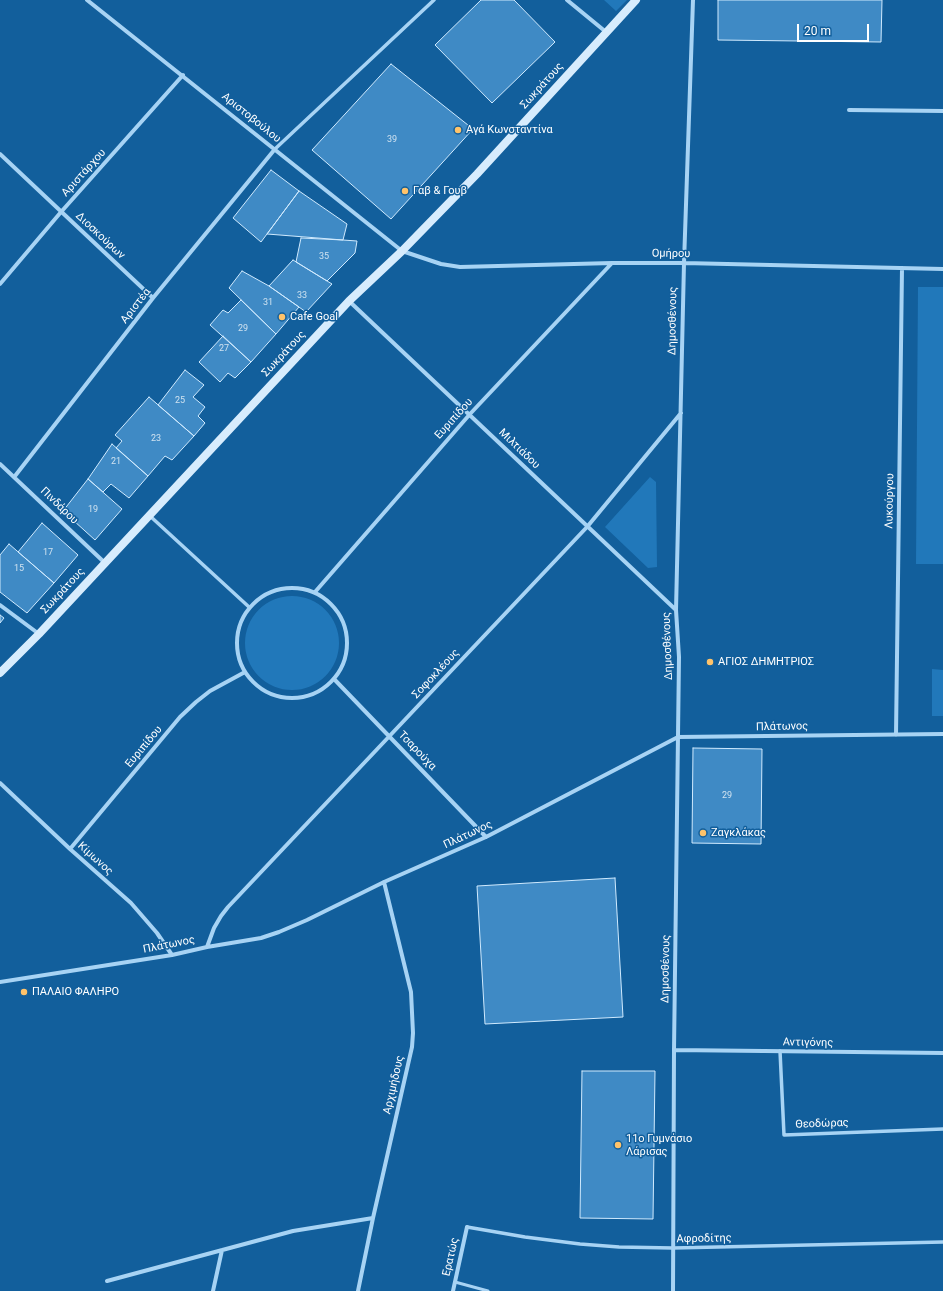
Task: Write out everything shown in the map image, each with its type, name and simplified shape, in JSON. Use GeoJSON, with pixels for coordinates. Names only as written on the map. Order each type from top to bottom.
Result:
{"type":"FeatureCollection","features":[{"type":"Feature","properties":{"kind":"main road","name":"Σωκράτους"},"geometry":{"type":"LineString","coordinates":[[0,673],[39,634],[349,301],[402,251],[477,174],[636,0]]}},
{"type":"Feature","properties":{"kind":"street","name":"Αριστοβούλου"},"geometry":{"type":"LineString","coordinates":[[87,0],[402,251]]}},
{"type":"Feature","properties":{"kind":"street"},"geometry":{"type":"LineString","coordinates":[[275,149],[434,0]]}},
{"type":"Feature","properties":{"kind":"street"},"geometry":{"type":"LineString","coordinates":[[567,0],[606,32]]}},
{"type":"Feature","properties":{"kind":"street","name":"Δημοσθένους"},"geometry":{"type":"LineString","coordinates":[[673,1291],[674,1050],[679,657],[676,610],[684,263],[693,0]]}},
{"type":"Feature","properties":{"kind":"street","name":"Αριστάρχου"},"geometry":{"type":"LineString","coordinates":[[0,284],[61,212],[183,75]]}},
{"type":"Feature","properties":{"kind":"street"},"geometry":{"type":"LineString","coordinates":[[849,110],[943,111]]}},
{"type":"Feature","properties":{"kind":"street","name":"Αριστέα"},"geometry":{"type":"LineString","coordinates":[[14,476],[153,298],[275,149]]}},
{"type":"Feature","properties":{"kind":"street","name":"Διοσκούρων"},"geometry":{"type":"LineString","coordinates":[[0,154],[153,298]]}},
{"type":"Feature","properties":{"kind":"street","name":"Ομήρου"},"geometry":{"type":"LineString","coordinates":[[402,251],[441,264],[460,267],[612,263],[684,263],[943,269]]}},
{"type":"Feature","properties":{"kind":"street","name":"Ευριπίδου"},"geometry":{"type":"LineString","coordinates":[[315,592],[470,414],[612,263]]}},
{"type":"Feature","properties":{"kind":"street","name":"Λυκούργου"},"geometry":{"type":"LineString","coordinates":[[896,735],[902,268]]}},
{"type":"Feature","properties":{"kind":"street","name":"Μιλτιάδου"},"geometry":{"type":"LineString","coordinates":[[349,301],[676,610]]}},
{"type":"Feature","properties":{"kind":"street","name":"Σοφοκλέους"},"geometry":{"type":"LineString","coordinates":[[207,947],[221,916],[587,526],[680,413]]}},
{"type":"Feature","properties":{"kind":"street","name":"Πινδάρου"},"geometry":{"type":"LineString","coordinates":[[0,464],[105,563]]}},
{"type":"Feature","properties":{"kind":"street"},"geometry":{"type":"LineString","coordinates":[[150,515],[249,607]]}},
{"type":"Feature","properties":{"kind":"street"},"geometry":{"type":"LineString","coordinates":[[290,587],[315,592],[335,607],[344,624],[348,643],[344,662],[334,679],[323,689],[310,695],[295,698],[280,697],[265,691],[253,682],[245,672],[237,654],[236,637],[240,621],[249,607],[261,596],[274,590],[290,587]]}},
{"type":"Feature","properties":{"kind":"street"},"geometry":{"type":"LineString","coordinates":[[0,605],[39,634]]}},
{"type":"Feature","properties":{"kind":"street","name":"Ευριπίδου"},"geometry":{"type":"LineString","coordinates":[[70,849],[180,717],[210,691],[245,672]]}},
{"type":"Feature","properties":{"kind":"street","name":"Τσαρούχα"},"geometry":{"type":"LineString","coordinates":[[334,679],[486,837]]}},
{"type":"Feature","properties":{"kind":"street","name":"Πλάτωνος"},"geometry":{"type":"LineString","coordinates":[[0,982],[172,955],[207,947],[261,938],[279,932],[314,917],[384,882],[486,837],[678,737],[943,734]]}},
{"type":"Feature","properties":{"kind":"street","name":"Κίμωνος"},"geometry":{"type":"LineString","coordinates":[[0,782],[70,849],[131,904],[157,933],[172,955]]}},
{"type":"Feature","properties":{"kind":"street","name":"Αρχιμήδους"},"geometry":{"type":"LineString","coordinates":[[358,1291],[412,1047],[413,1033],[411,992],[384,882]]}},
{"type":"Feature","properties":{"kind":"street","name":"Αντιγόνης"},"geometry":{"type":"LineString","coordinates":[[674,1050],[943,1053]]}},
{"type":"Feature","properties":{"kind":"street","name":"Θεοδώρας"},"geometry":{"type":"LineString","coordinates":[[780,1052],[784,1135],[943,1129]]}},
{"type":"Feature","properties":{"kind":"street"},"geometry":{"type":"LineString","coordinates":[[107,1281],[293,1230],[373,1218]]}},
{"type":"Feature","properties":{"kind":"street","name":"Αφροδίτης"},"geometry":{"type":"LineString","coordinates":[[467,1227],[580,1244],[619,1247],[673,1248],[943,1242]]}},
{"type":"Feature","properties":{"kind":"street","name":"Ερατώς"},"geometry":{"type":"LineString","coordinates":[[453,1291],[467,1227]]}},
{"type":"Feature","properties":{"kind":"street"},"geometry":{"type":"LineString","coordinates":[[213,1291],[222,1250]]}},
{"type":"Feature","properties":{"kind":"lane"},"geometry":{"type":"LineString","coordinates":[[455,1282],[488,1291]]}},
{"type":"Feature","properties":{"kind":"shaded area"},"geometry":{"type":"Polygon","coordinates":[[[604,0],[627,0],[616,11],[604,0]]]}},
{"type":"Feature","properties":{"kind":"shaded area"},"geometry":{"type":"Polygon","coordinates":[[[918,287],[943,287],[943,564],[916,564],[918,287]]]}},
{"type":"Feature","properties":{"kind":"shaded area"},"geometry":{"type":"Polygon","coordinates":[[[650,477],[656,482],[657,567],[648,568],[605,527],[650,477]]]}},
{"type":"Feature","properties":{"kind":"shaded area"},"geometry":{"type":"Polygon","coordinates":[[[292,596],[310,600],[325,610],[335,625],[339,643],[335,661],[325,676],[310,686],[292,690],[274,686],[259,676],[249,661],[245,643],[249,625],[259,610],[274,600],[292,596]]]}},
{"type":"Feature","properties":{"kind":"shaded area"},"geometry":{"type":"Polygon","coordinates":[[[932,669],[943,670],[943,716],[932,716],[932,669]]]}},
{"type":"Feature","properties":{"kind":"building"},"geometry":{"type":"Polygon","coordinates":[[[481,0],[514,0],[555,42],[492,103],[435,45],[481,0]]]}},
{"type":"Feature","properties":{"kind":"building"},"geometry":{"type":"Polygon","coordinates":[[[718,0],[882,0],[881,42],[718,40],[718,0]]]}},
{"type":"Feature","properties":{"kind":"building"},"geometry":{"type":"Polygon","coordinates":[[[391,64],[473,129],[391,219],[312,150],[391,64]]]}},
{"type":"Feature","properties":{"kind":"building"},"geometry":{"type":"Polygon","coordinates":[[[271,170],[299,191],[261,242],[233,218],[271,170]]]}},
{"type":"Feature","properties":{"kind":"building"},"geometry":{"type":"Polygon","coordinates":[[[299,191],[347,224],[343,240],[267,234],[299,191]]]}},
{"type":"Feature","properties":{"kind":"building"},"geometry":{"type":"Polygon","coordinates":[[[301,238],[357,241],[355,253],[327,281],[296,262],[301,238]]]}},
{"type":"Feature","properties":{"kind":"building"},"geometry":{"type":"Polygon","coordinates":[[[293,260],[332,284],[306,312],[269,286],[293,260]]]}},
{"type":"Feature","properties":{"kind":"building"},"geometry":{"type":"Polygon","coordinates":[[[242,271],[269,286],[299,307],[276,334],[229,288],[242,271]]]}},
{"type":"Feature","properties":{"kind":"building"},"geometry":{"type":"Polygon","coordinates":[[[241,300],[276,334],[251,362],[210,325],[223,310],[228,313],[241,300]]]}},
{"type":"Feature","properties":{"kind":"building"},"geometry":{"type":"Polygon","coordinates":[[[223,336],[251,362],[235,378],[228,373],[220,382],[199,362],[223,336]]]}},
{"type":"Feature","properties":{"kind":"building"},"geometry":{"type":"Polygon","coordinates":[[[185,370],[204,385],[193,397],[205,407],[198,416],[205,423],[194,436],[158,405],[185,370]]]}},
{"type":"Feature","properties":{"kind":"building"},"geometry":{"type":"Polygon","coordinates":[[[149,397],[194,436],[172,460],[165,456],[148,476],[116,448],[122,441],[115,435],[149,397]]]}},
{"type":"Feature","properties":{"kind":"building"},"geometry":{"type":"Polygon","coordinates":[[[112,444],[148,476],[129,498],[111,484],[103,492],[88,479],[112,444]]]}},
{"type":"Feature","properties":{"kind":"building"},"geometry":{"type":"Polygon","coordinates":[[[88,479],[122,509],[95,540],[63,511],[88,479]]]}},
{"type":"Feature","properties":{"kind":"building"},"geometry":{"type":"Polygon","coordinates":[[[42,523],[78,555],[54,583],[18,552],[42,523]]]}},
{"type":"Feature","properties":{"kind":"building"},"geometry":{"type":"Polygon","coordinates":[[[9,544],[54,583],[27,613],[0,592],[0,555],[9,544]]]}},
{"type":"Feature","properties":{"kind":"building"},"geometry":{"type":"Polygon","coordinates":[[[0,615],[4,618],[0,623],[0,615]]]}},
{"type":"Feature","properties":{"kind":"building"},"geometry":{"type":"Polygon","coordinates":[[[693,748],[762,749],[761,844],[692,843],[693,748]]]}},
{"type":"Feature","properties":{"kind":"building"},"geometry":{"type":"Polygon","coordinates":[[[615,878],[623,1017],[485,1024],[477,886],[615,878]]]}},
{"type":"Feature","properties":{"kind":"building","name":"11ο Γυμνάσιο Λάρισας"},"geometry":{"type":"Polygon","coordinates":[[[582,1071],[655,1071],[653,1219],[580,1218],[582,1071]]]}},
{"type":"Feature","properties":{"kind":"place","name":"Αγά Κωνσταντίνα"},"geometry":{"type":"Point","coordinates":[458,130]}},
{"type":"Feature","properties":{"kind":"place","name":"Γαβ & Γουβ"},"geometry":{"type":"Point","coordinates":[405,191]}},
{"type":"Feature","properties":{"kind":"place","name":"Cafe Goal"},"geometry":{"type":"Point","coordinates":[282,317]}},
{"type":"Feature","properties":{"kind":"place","name":"ΑΓΙΟΣ ΔΗΜΗΤΡΙΟΣ"},"geometry":{"type":"Point","coordinates":[710,662]}},
{"type":"Feature","properties":{"kind":"place","name":"Ζαγκλάκας"},"geometry":{"type":"Point","coordinates":[703,833]}},
{"type":"Feature","properties":{"kind":"place","name":"ΠΑΛΑΙΟ ΦΑΛΗΡΟ"},"geometry":{"type":"Point","coordinates":[24,992]}},
{"type":"Feature","properties":{"kind":"place","name":"11ο Γυμνάσιο Λάρισας"},"geometry":{"type":"Point","coordinates":[618,1145]}}]}
